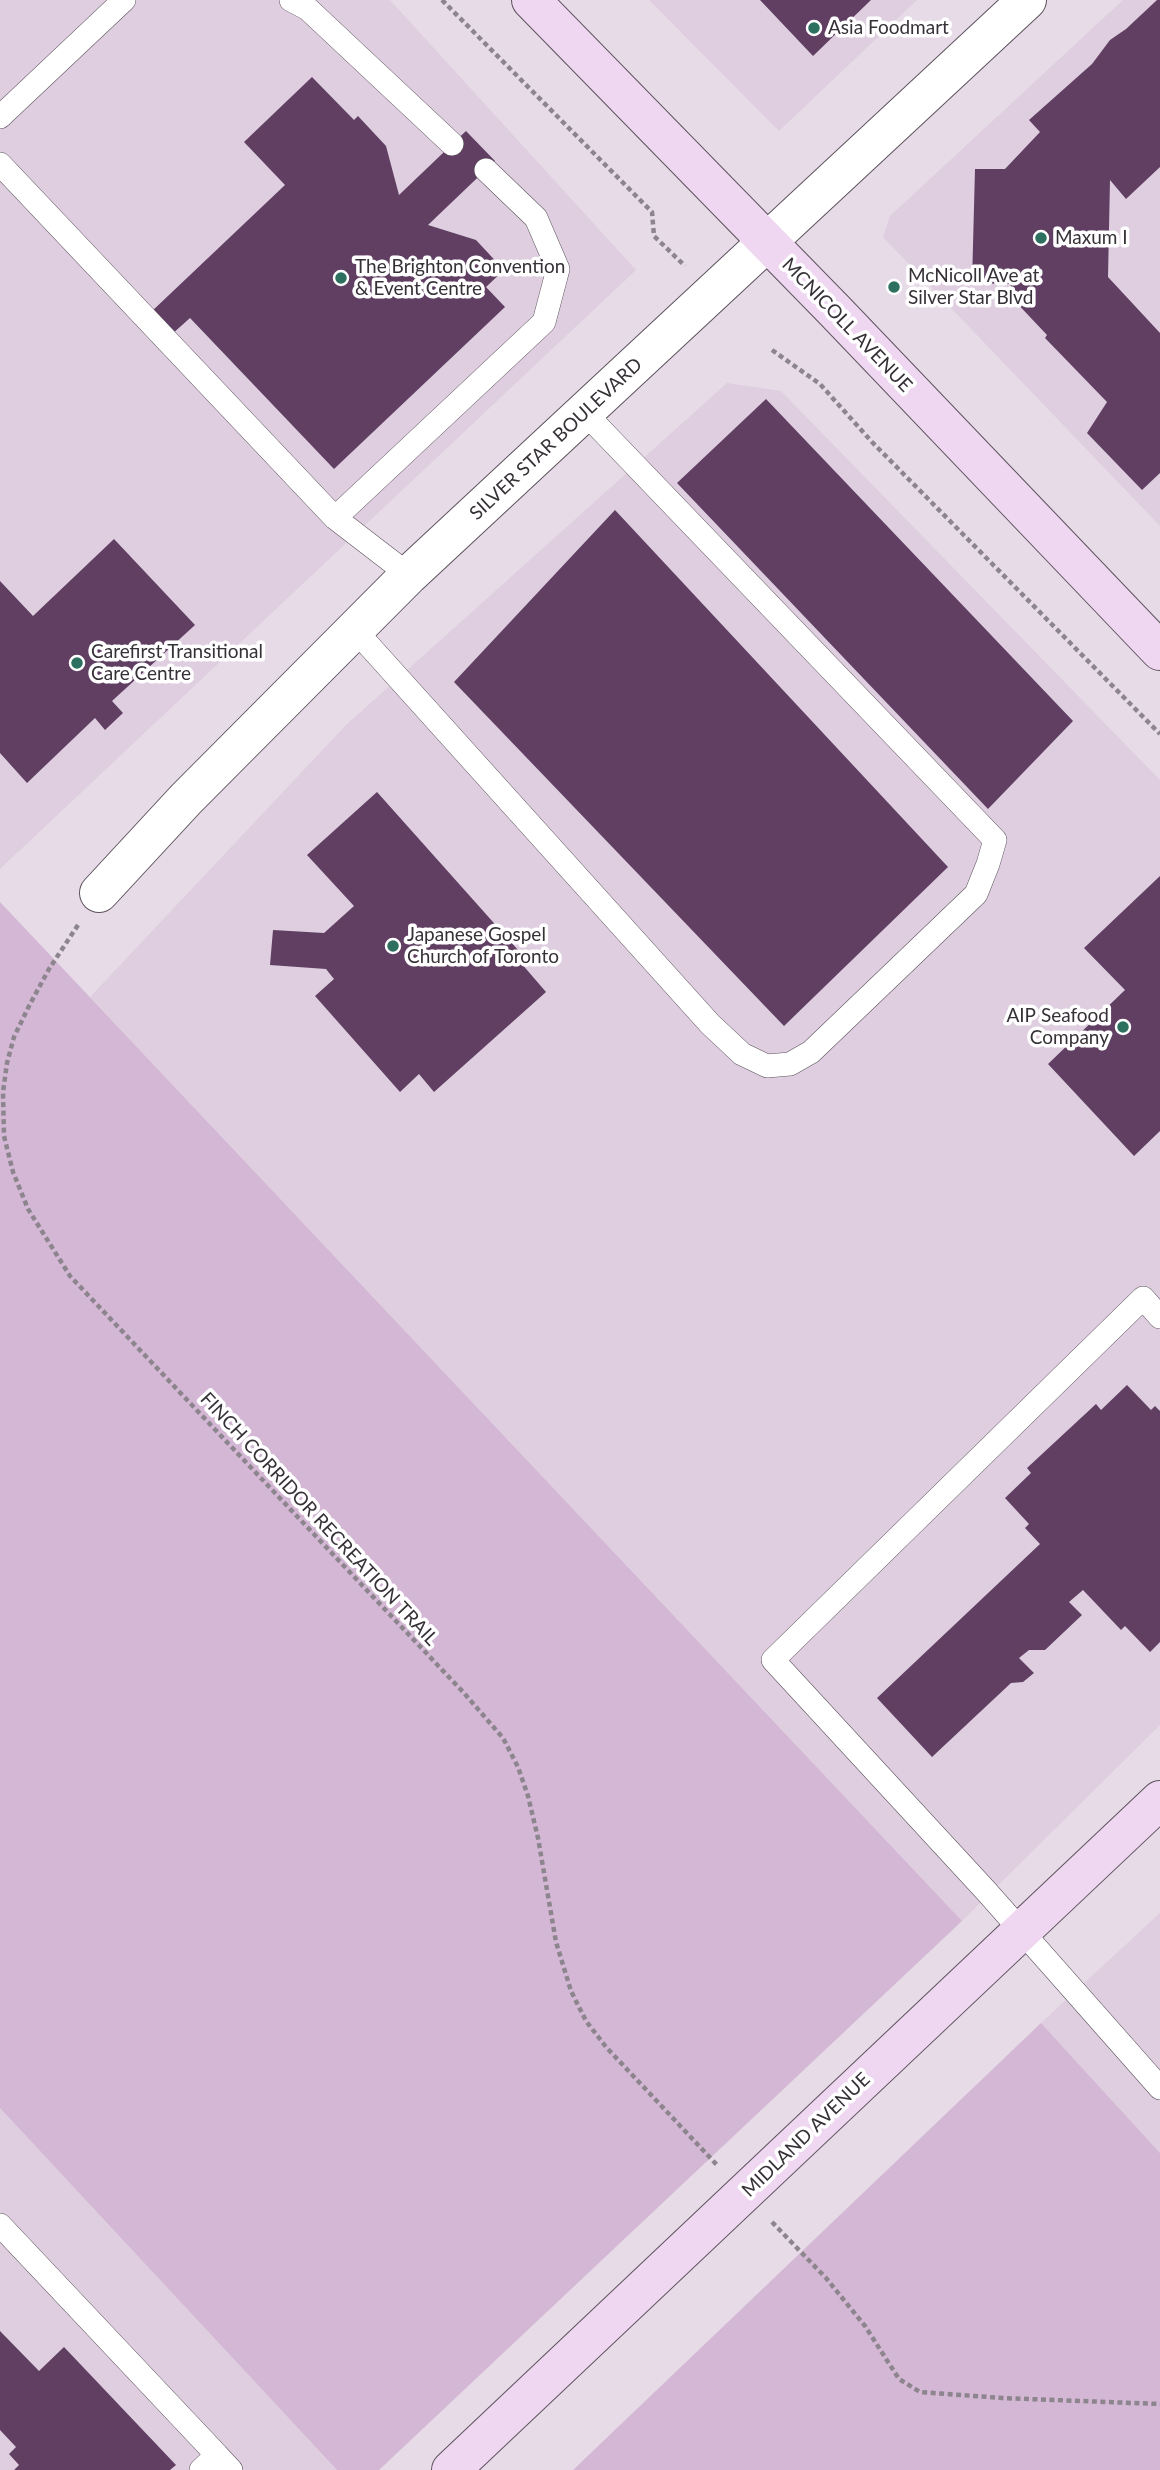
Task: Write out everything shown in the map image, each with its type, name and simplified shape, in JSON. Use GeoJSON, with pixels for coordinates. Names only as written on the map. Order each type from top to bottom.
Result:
{"type":"FeatureCollection","features":[{"type":"Feature","properties":{"kind":"main road","name":"MCNICOLL AVENUE"},"geometry":{"type":"LineString","coordinates":[[531,0],[1160,651]]}},
{"type":"Feature","properties":{"kind":"main road","name":"MIDLAND AVENUE"},"geometry":{"type":"LineString","coordinates":[[451,2470],[1160,1800]]}},
{"type":"Feature","properties":{"kind":"street","name":"SILVER STAR BOULEVARD"},"geometry":{"type":"LineString","coordinates":[[99,893],[186,799],[409,575],[1027,0]]}},
{"type":"Feature","properties":{"kind":"lane"},"geometry":{"type":"LineString","coordinates":[[0,117],[124,0]]}},
{"type":"Feature","properties":{"kind":"lane"},"geometry":{"type":"LineString","coordinates":[[291,0],[308,9],[452,144]]}},
{"type":"Feature","properties":{"kind":"lane"},"geometry":{"type":"LineString","coordinates":[[0,164],[335,518],[409,575]]}},
{"type":"Feature","properties":{"kind":"lane"},"geometry":{"type":"LineString","coordinates":[[335,518],[544,322],[558,268],[536,218],[485,170]]}},
{"type":"Feature","properties":{"kind":"lane"},"geometry":{"type":"LineString","coordinates":[[355,630],[741,1054],[767,1066],[790,1064],[811,1052],[976,894],[995,840],[584,413]]}},
{"type":"Feature","properties":{"kind":"lane"},"geometry":{"type":"LineString","coordinates":[[1160,1317],[1143,1298],[773,1660],[1022,1930],[1160,2088]]}},
{"type":"Feature","properties":{"kind":"lane"},"geometry":{"type":"LineString","coordinates":[[0,2225],[216,2465]]}},
{"type":"Feature","properties":{"kind":"path"},"geometry":{"type":"LineString","coordinates":[[442,0],[652,212],[654,236]]}},
{"type":"Feature","properties":{"kind":"path"},"geometry":{"type":"LineString","coordinates":[[772,350],[820,384],[872,442],[1160,734]]}},
{"type":"Feature","properties":{"kind":"path","name":"FINCH CORRIDOR RECREATION TRAIL"},"geometry":{"type":"LineString","coordinates":[[99,893],[49,969],[14,1037],[7,1063],[3,1093],[4,1136],[13,1172],[28,1209],[70,1276],[484,1714],[503,1738],[518,1767],[528,1796],[556,1942],[571,1991],[586,2021],[606,2047],[712,2160]]}},
{"type":"Feature","properties":{"kind":"path"},"geometry":{"type":"LineString","coordinates":[[773,2222],[857,2317],[899,2379],[920,2392],[1160,2404]]}},
{"type":"Feature","properties":{"kind":"shaded area"},"geometry":{"type":"Polygon","coordinates":[[[0,0],[390,0],[636,270],[0,869],[0,0]]]}},
{"type":"Feature","properties":{"kind":"shaded area"},"geometry":{"type":"Polygon","coordinates":[[[649,0],[917,0],[779,131],[649,0]]]}},
{"type":"Feature","properties":{"kind":"shaded area"},"geometry":{"type":"Polygon","coordinates":[[[1123,0],[1160,0],[1160,526],[883,237],[890,216],[1123,0]]]}},
{"type":"Feature","properties":{"kind":"shaded area"},"geometry":{"type":"Polygon","coordinates":[[[727,383],[781,391],[1160,780],[1160,1725],[962,1921],[90,997],[346,725],[727,383]]]}},
{"type":"Feature","properties":{"kind":"shaded area"},"geometry":{"type":"Polygon","coordinates":[[[0,902],[962,1921],[379,2470],[337,2470],[0,2108],[0,902]]]}},
{"type":"Feature","properties":{"kind":"shaded area"},"geometry":{"type":"Polygon","coordinates":[[[1160,1913],[1160,2153],[1041,2023],[1160,1913]]]}},
{"type":"Feature","properties":{"kind":"shaded area"},"geometry":{"type":"Polygon","coordinates":[[[1041,2023],[1160,2153],[1160,2470],[573,2470],[1041,2023]]]}},
{"type":"Feature","properties":{"kind":"shaded area"},"geometry":{"type":"Polygon","coordinates":[[[0,2108],[337,2470],[0,2470],[0,2108]]]}},
{"type":"Feature","properties":{"kind":"building","name":"Asia Foodmart"},"geometry":{"type":"Polygon","coordinates":[[[760,0],[871,0],[813,56],[760,0]]]}},
{"type":"Feature","properties":{"kind":"building","name":"Maxum I"},"geometry":{"type":"Polygon","coordinates":[[[1160,0],[1160,167],[1126,199],[1110,180],[1108,277],[1160,333],[1160,473],[1142,490],[1087,433],[1107,402],[1045,338],[1047,335],[1013,299],[1016,297],[1010,284],[972,283],[975,169],[1005,169],[1040,132],[1029,120],[1092,64],[1110,40],[1160,0]]]}},
{"type":"Feature","properties":{"kind":"building","name":"The Brighton Convention & Event Centre"},"geometry":{"type":"Polygon","coordinates":[[[312,77],[354,120],[358,116],[386,146],[399,195],[466,131],[495,161],[428,225],[476,240],[504,270],[486,287],[505,307],[334,469],[190,318],[171,335],[150,313],[285,185],[244,142],[312,77]]]}},
{"type":"Feature","properties":{"kind":"building"},"geometry":{"type":"Polygon","coordinates":[[[766,399],[1073,721],[988,809],[677,483],[766,399]]]}},
{"type":"Feature","properties":{"kind":"building"},"geometry":{"type":"Polygon","coordinates":[[[615,510],[948,867],[784,1026],[454,682],[615,510]]]}},
{"type":"Feature","properties":{"kind":"building","name":"Carefirst Transitional Care Centre"},"geometry":{"type":"Polygon","coordinates":[[[114,539],[195,625],[112,701],[123,713],[105,730],[95,718],[27,783],[0,753],[0,581],[33,616],[114,539]]]}},
{"type":"Feature","properties":{"kind":"building","name":"Japanese Gospel Church of Toronto"},"geometry":{"type":"Polygon","coordinates":[[[377,792],[526,959],[521,963],[546,992],[434,1092],[419,1074],[400,1092],[315,996],[334,979],[326,969],[270,965],[273,930],[324,933],[354,906],[307,855],[377,792]]]}},
{"type":"Feature","properties":{"kind":"building","name":"AIP Seafood Company"},"geometry":{"type":"Polygon","coordinates":[[[1160,876],[1160,1131],[1134,1156],[1048,1064],[1125,990],[1084,948],[1160,876]]]}},
{"type":"Feature","properties":{"kind":"building"},"geometry":{"type":"Polygon","coordinates":[[[1127,1385],[1151,1410],[1155,1406],[1160,1411],[1160,1642],[1150,1652],[1125,1626],[1121,1630],[1083,1590],[1069,1602],[1082,1615],[1045,1650],[1029,1650],[1019,1658],[1034,1673],[1023,1682],[1011,1683],[932,1757],[877,1698],[1040,1544],[1025,1528],[1029,1524],[1005,1498],[1031,1473],[1027,1468],[1096,1404],[1101,1410],[1127,1385]]]}},
{"type":"Feature","properties":{"kind":"building"},"geometry":{"type":"Polygon","coordinates":[[[0,2331],[39,2371],[64,2347],[176,2465],[170,2470],[14,2470],[19,2465],[9,2454],[16,2447],[0,2430],[0,2331]]]}},
{"type":"Feature","properties":{"kind":"place","name":"Asia Foodmart"},"geometry":{"type":"Point","coordinates":[814,28]}},
{"type":"Feature","properties":{"kind":"place","name":"Maxum I"},"geometry":{"type":"Point","coordinates":[1041,238]}},
{"type":"Feature","properties":{"kind":"place","name":"The Brighton Convention & Event Centre"},"geometry":{"type":"Point","coordinates":[341,278]}},
{"type":"Feature","properties":{"kind":"place","name":"McNicoll Ave at Silver Star Blvd"},"geometry":{"type":"Point","coordinates":[894,287]}},
{"type":"Feature","properties":{"kind":"place","name":"Carefirst Transitional Care Centre"},"geometry":{"type":"Point","coordinates":[77,663]}},
{"type":"Feature","properties":{"kind":"place","name":"Japanese Gospel Church of Toronto"},"geometry":{"type":"Point","coordinates":[393,946]}},
{"type":"Feature","properties":{"kind":"place","name":"AIP Seafood Company"},"geometry":{"type":"Point","coordinates":[1123,1027]}}]}
